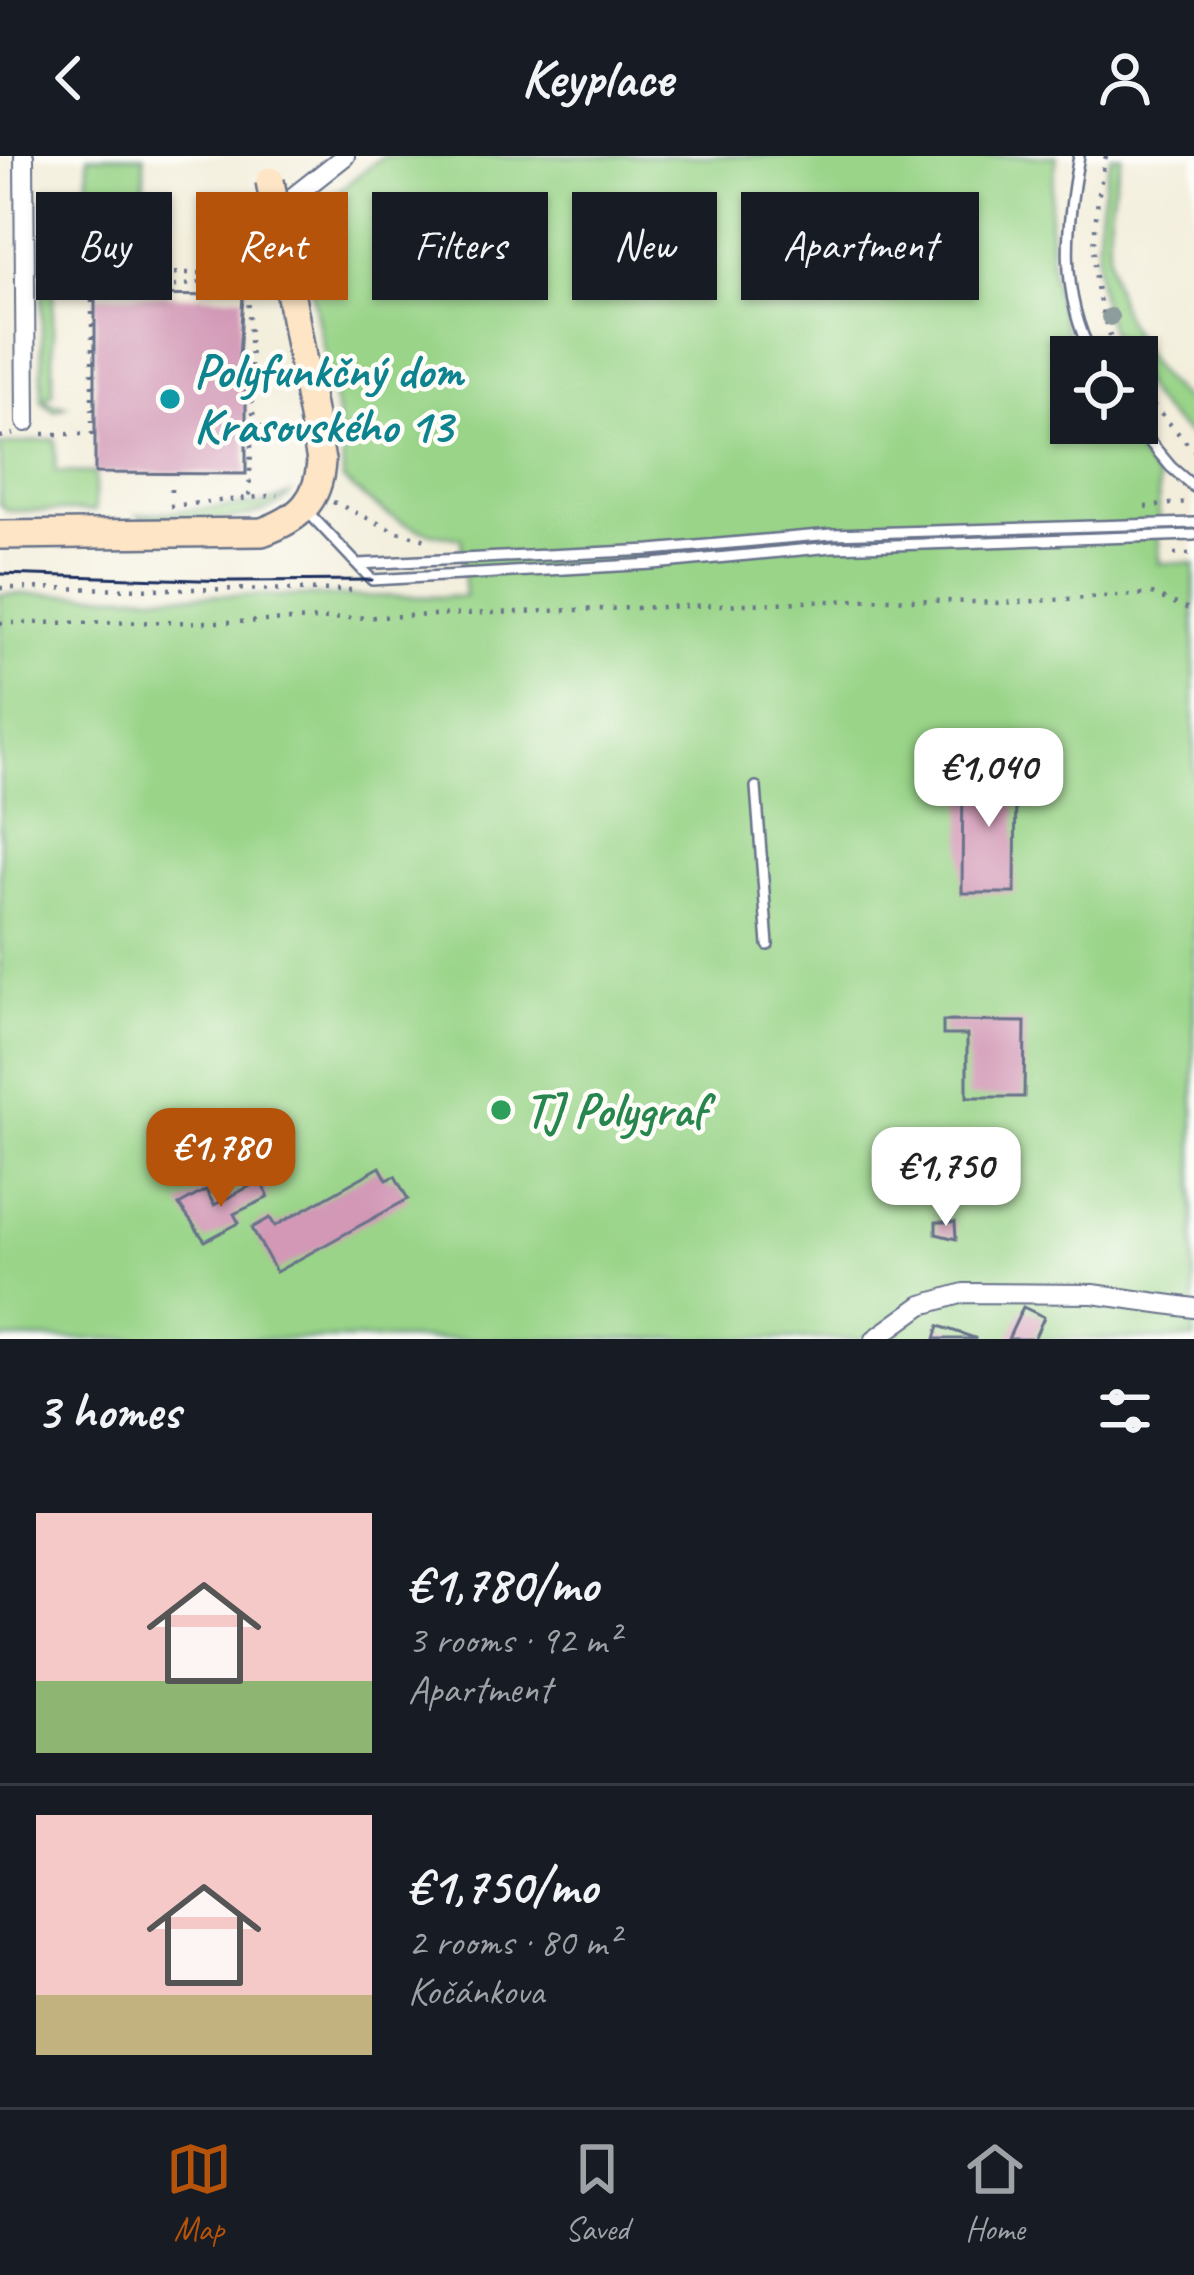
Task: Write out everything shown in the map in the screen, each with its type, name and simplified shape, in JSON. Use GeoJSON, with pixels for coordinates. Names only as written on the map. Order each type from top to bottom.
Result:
{"type":"FeatureCollection","features":[{"type":"Feature","properties":{"kind":"street"},"geometry":{"type":"LineString","coordinates":[[17,422],[25,156]]}},
{"type":"Feature","properties":{"kind":"street"},"geometry":{"type":"LineString","coordinates":[[300,192],[346,156]]}},
{"type":"Feature","properties":{"kind":"street"},"geometry":{"type":"LineString","coordinates":[[0,535],[262,532],[283,525],[310,501],[321,461],[268,168]]}},
{"type":"Feature","properties":{"kind":"street"},"geometry":{"type":"LineString","coordinates":[[875,1339],[922,1305],[964,1293],[1093,1294],[1194,1308]]}},
{"type":"Feature","properties":{"kind":"lane"},"geometry":{"type":"LineString","coordinates":[[1079,156],[1065,260],[1083,336]]}},
{"type":"Feature","properties":{"kind":"lane"},"geometry":{"type":"LineString","coordinates":[[1152,444],[1194,487]]}},
{"type":"Feature","properties":{"kind":"lane"},"geometry":{"type":"LineString","coordinates":[[310,501],[372,585],[1194,523]]}},
{"type":"Feature","properties":{"kind":"lane"},"geometry":{"type":"LineString","coordinates":[[358,565],[832,534],[1158,529],[1194,535]]}},
{"type":"Feature","properties":{"kind":"lane"},"geometry":{"type":"LineString","coordinates":[[756,787],[768,945]]}},
{"type":"Feature","properties":{"kind":"path"},"geometry":{"type":"LineString","coordinates":[[1106,156],[1093,229],[1094,270],[1112,336]]}},
{"type":"Feature","properties":{"kind":"path"},"geometry":{"type":"LineString","coordinates":[[1085,249],[1089,292]]}},
{"type":"Feature","properties":{"kind":"path"},"geometry":{"type":"LineString","coordinates":[[25,274],[196,273]]}},
{"type":"Feature","properties":{"kind":"path"},"geometry":{"type":"LineString","coordinates":[[4,436],[92,434],[92,300]]}},
{"type":"Feature","properties":{"kind":"path"},"geometry":{"type":"LineString","coordinates":[[248,300],[254,421],[249,500]]}},
{"type":"Feature","properties":{"kind":"path"},"geometry":{"type":"LineString","coordinates":[[1158,411],[1194,451]]}},
{"type":"Feature","properties":{"kind":"path"},"geometry":{"type":"LineString","coordinates":[[4,436],[17,422]]}},
{"type":"Feature","properties":{"kind":"path"},"geometry":{"type":"LineString","coordinates":[[254,422],[260,422],[261,438],[254,439],[254,423]]}},
{"type":"Feature","properties":{"kind":"path"},"geometry":{"type":"LineString","coordinates":[[254,423],[259,423],[260,437],[255,437],[254,423]]}},
{"type":"Feature","properties":{"kind":"path"},"geometry":{"type":"LineString","coordinates":[[155,508],[274,496],[290,482],[310,501],[438,544]]}},
{"type":"Feature","properties":{"kind":"path"},"geometry":{"type":"LineString","coordinates":[[1158,504],[1194,502]]}},
{"type":"Feature","properties":{"kind":"path"},"geometry":{"type":"LineString","coordinates":[[0,588],[231,592],[372,585]]}},
{"type":"Feature","properties":{"kind":"path"},"geometry":{"type":"LineString","coordinates":[[0,623],[258,621],[888,599],[1001,603],[1152,594],[1194,611]]}},
{"type":"Feature","properties":{"kind":"green space"},"geometry":{"type":"Polygon","coordinates":[[[88,156],[144,156],[144,192],[88,192],[88,156]]]}},
{"type":"Feature","properties":{"kind":"green space"},"geometry":{"type":"Polygon","coordinates":[[[383,156],[1057,156],[1050,208],[1051,258],[1067,336],[1050,336],[1050,444],[1131,444],[1158,480],[1159,563],[1194,563],[1194,1339],[0,1339],[0,594],[465,597],[461,538],[397,520],[343,480],[342,438],[314,300],[348,300],[348,192],[337,192],[383,156]]]}},
{"type":"Feature","properties":{"kind":"green space"},"geometry":{"type":"Polygon","coordinates":[[[1111,156],[1122,156],[1113,191],[1109,251],[1117,294],[1134,336],[1113,336],[1104,310],[1097,258],[1111,156]]]}},
{"type":"Feature","properties":{"kind":"green space"},"geometry":{"type":"Polygon","coordinates":[[[42,300],[53,300],[53,394],[47,395],[48,403],[66,406],[54,411],[42,401],[42,300]]]}},
{"type":"Feature","properties":{"kind":"green space"},"geometry":{"type":"Polygon","coordinates":[[[1158,373],[1194,406],[1194,439],[1158,405],[1158,373]]]}},
{"type":"Feature","properties":{"kind":"green space"},"geometry":{"type":"Polygon","coordinates":[[[55,439],[56,472],[95,473],[95,511],[8,511],[0,504],[0,445],[55,439]]]}},
{"type":"Feature","properties":{"kind":"green space"},"geometry":{"type":"Polygon","coordinates":[[[290,494],[263,511],[225,519],[149,523],[138,515],[263,504],[290,494]]]}},
{"type":"Feature","properties":{"kind":"building","name":"Polyfunkčný dom Krasovského 13"},"geometry":{"type":"Polygon","coordinates":[[[172,295],[243,300],[238,372],[246,372],[246,474],[95,473],[95,300],[172,300],[172,295]]]}},
{"type":"Feature","properties":{"kind":"building"},"geometry":{"type":"Polygon","coordinates":[[[963,766],[1016,767],[1015,893],[962,893],[963,766]]]}},
{"type":"Feature","properties":{"kind":"building"},"geometry":{"type":"Polygon","coordinates":[[[943,1021],[1025,1022],[1024,1097],[967,1097],[967,1035],[943,1035],[943,1021]]]}},
{"type":"Feature","properties":{"kind":"building"},"geometry":{"type":"Polygon","coordinates":[[[380,1167],[387,1180],[395,1176],[408,1199],[276,1272],[252,1228],[270,1218],[275,1226],[380,1167]]]}},
{"type":"Feature","properties":{"kind":"building"},"geometry":{"type":"Polygon","coordinates":[[[260,1181],[269,1197],[234,1214],[239,1223],[205,1241],[179,1205],[206,1190],[214,1205],[260,1181]]]}},
{"type":"Feature","properties":{"kind":"building"},"geometry":{"type":"Polygon","coordinates":[[[936,1222],[955,1222],[956,1239],[936,1234],[936,1222]]]}},
{"type":"Feature","properties":{"kind":"building"},"geometry":{"type":"Polygon","coordinates":[[[1023,1307],[1044,1317],[1034,1339],[1008,1339],[1023,1307]]]}},
{"type":"Feature","properties":{"kind":"building"},"geometry":{"type":"Polygon","coordinates":[[[939,1326],[975,1338],[975,1339],[935,1339],[939,1326]]]}},
{"type":"Feature","properties":{"kind":"tram line"},"geometry":{"type":"LineString","coordinates":[[0,574],[372,580]]}},
{"type":"Feature","properties":{"kind":"place","name":"Polyfunkčný dom Krasovského 13"},"geometry":{"type":"Point","coordinates":[170,399]}},
{"type":"Feature","properties":{"kind":"place","name":"TJ Polygraf"},"geometry":{"type":"Point","coordinates":[501,1110]}}]}
